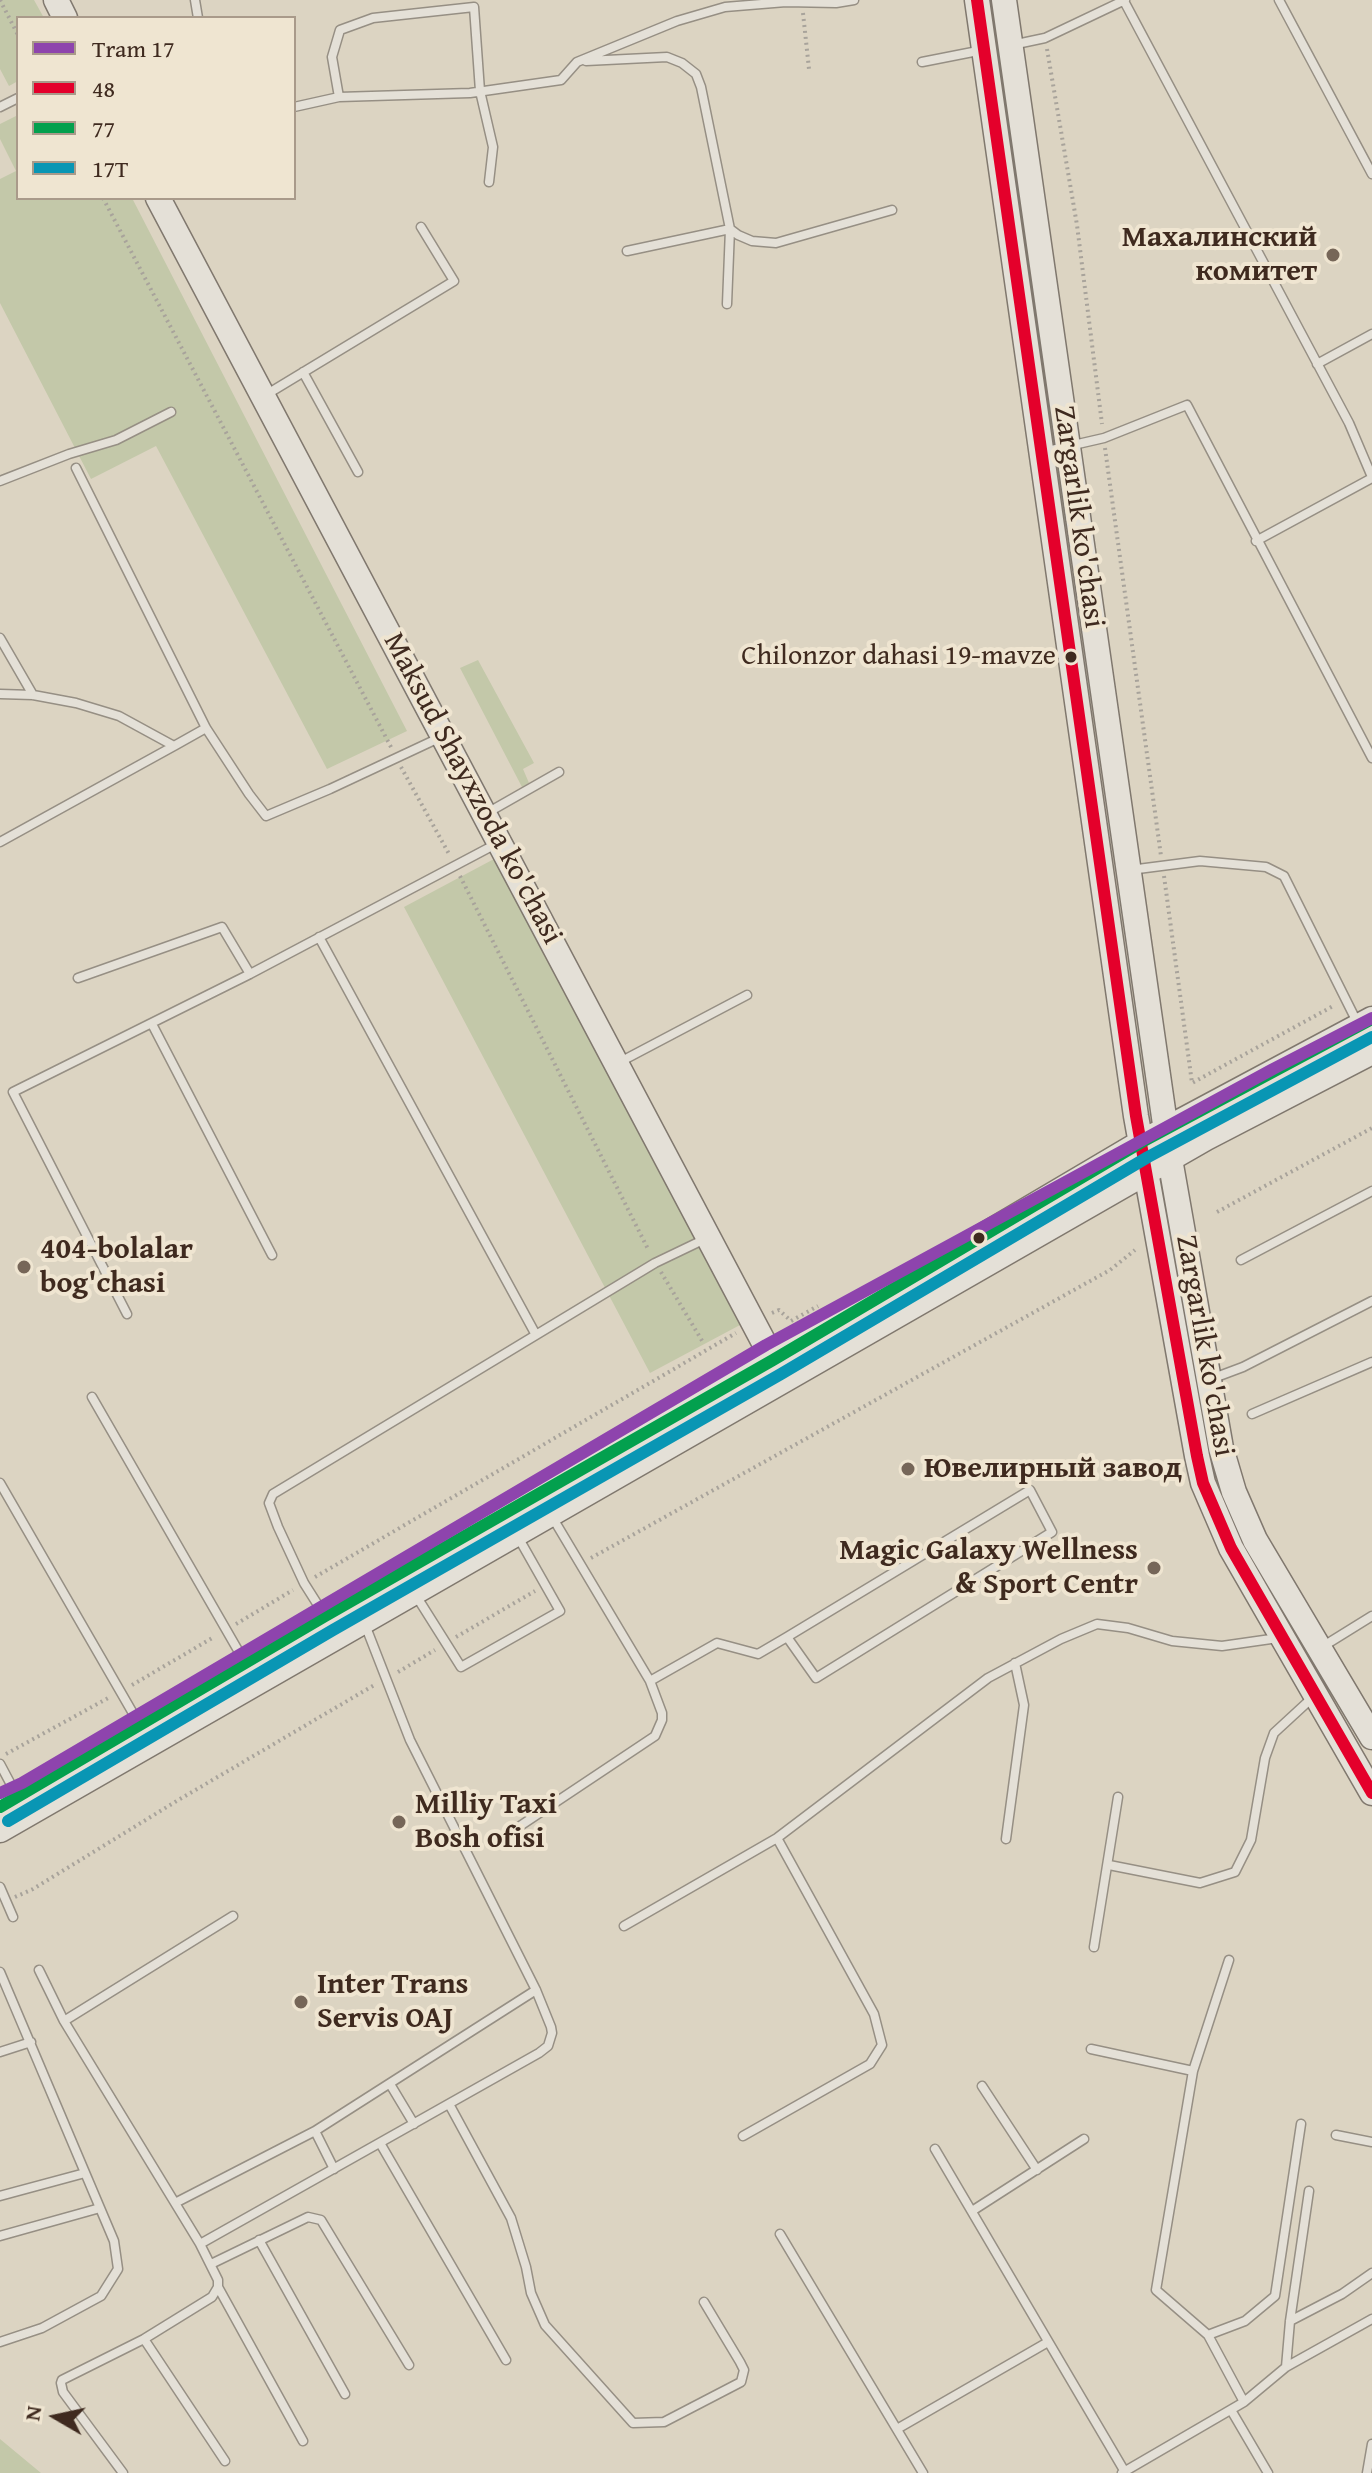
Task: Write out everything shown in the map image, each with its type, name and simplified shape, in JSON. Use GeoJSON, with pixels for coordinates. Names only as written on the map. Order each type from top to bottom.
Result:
{"type":"FeatureCollection","features":[{"type":"Feature","properties":{"kind":"main road","name":"Zargarlik ko'chasi"},"geometry":{"type":"LineString","coordinates":[[977,0],[1042,452],[1203,1483],[1231,1548],[1372,1793]]}},
{"type":"Feature","properties":{"kind":"main road","name":"Zargarlik ko'chasi"},"geometry":{"type":"LineString","coordinates":[[1004,0],[1165,1129]]}},
{"type":"Feature","properties":{"kind":"main road","name":"Maksud Shayxzoda ko'chasi"},"geometry":{"type":"LineString","coordinates":[[159,200],[779,1370]]}},
{"type":"Feature","properties":{"kind":"main road"},"geometry":{"type":"LineString","coordinates":[[1152,1157],[1165,1129],[1365,1022]]}},
{"type":"Feature","properties":{"kind":"main road"},"geometry":{"type":"LineString","coordinates":[[0,1830],[359,1611],[1152,1157],[1372,1052]]}},
{"type":"Feature","properties":{"kind":"main road","name":"Zargarlik ko'chasi"},"geometry":{"type":"LineString","coordinates":[[1152,1157],[1234,1492],[1255,1540],[1372,1737]]}},
{"type":"Feature","properties":{"kind":"main road"},"geometry":{"type":"LineString","coordinates":[[9,1802],[325,1616],[359,1611],[414,1593],[551,1515],[779,1370]]}},
{"type":"Feature","properties":{"kind":"lane"},"geometry":{"type":"LineString","coordinates":[[296,107],[339,97],[480,91],[561,80],[577,62],[677,21],[725,7],[854,0]]}},
{"type":"Feature","properties":{"kind":"lane"},"geometry":{"type":"LineString","coordinates":[[1279,0],[1372,174]]}},
{"type":"Feature","properties":{"kind":"lane"},"geometry":{"type":"LineString","coordinates":[[922,62],[1045,38],[1125,1],[1349,423],[1372,478],[1256,541]]}},
{"type":"Feature","properties":{"kind":"lane"},"geometry":{"type":"LineString","coordinates":[[339,97],[332,57],[340,30],[373,18],[474,7],[480,91],[493,147],[489,182]]}},
{"type":"Feature","properties":{"kind":"lane"},"geometry":{"type":"LineString","coordinates":[[577,62],[667,57],[682,63],[696,74],[730,229],[727,304]]}},
{"type":"Feature","properties":{"kind":"lane"},"geometry":{"type":"LineString","coordinates":[[627,251],[730,229],[752,241],[776,243],[892,210]]}},
{"type":"Feature","properties":{"kind":"lane"},"geometry":{"type":"LineString","coordinates":[[263,396],[454,281],[421,227]]}},
{"type":"Feature","properties":{"kind":"lane"},"geometry":{"type":"LineString","coordinates":[[1317,364],[1372,334]]}},
{"type":"Feature","properties":{"kind":"lane"},"geometry":{"type":"LineString","coordinates":[[303,372],[358,472]]}},
{"type":"Feature","properties":{"kind":"lane"},"geometry":{"type":"LineString","coordinates":[[1042,452],[1104,438],[1187,405],[1372,758]]}},
{"type":"Feature","properties":{"kind":"lane"},"geometry":{"type":"LineString","coordinates":[[0,481],[69,454],[116,440],[171,412]]}},
{"type":"Feature","properties":{"kind":"lane"},"geometry":{"type":"LineString","coordinates":[[76,468],[206,728],[266,816],[444,736]]}},
{"type":"Feature","properties":{"kind":"lane"},"geometry":{"type":"LineString","coordinates":[[0,638],[33,695]]}},
{"type":"Feature","properties":{"kind":"lane"},"geometry":{"type":"LineString","coordinates":[[0,694],[33,695],[76,703],[119,716],[174,746]]}},
{"type":"Feature","properties":{"kind":"lane"},"geometry":{"type":"LineString","coordinates":[[0,842],[206,728]]}},
{"type":"Feature","properties":{"kind":"lane"},"geometry":{"type":"LineString","coordinates":[[485,814],[559,772]]}},
{"type":"Feature","properties":{"kind":"lane"},"geometry":{"type":"LineString","coordinates":[[127,1314],[13,1092],[250,974],[500,842]]}},
{"type":"Feature","properties":{"kind":"lane"},"geometry":{"type":"LineString","coordinates":[[1128,870],[1200,861],[1266,867],[1284,876],[1347,999],[1365,1022]]}},
{"type":"Feature","properties":{"kind":"lane"},"geometry":{"type":"LineString","coordinates":[[78,978],[222,927],[250,974]]}},
{"type":"Feature","properties":{"kind":"lane"},"geometry":{"type":"LineString","coordinates":[[319,937],[536,1335]]}},
{"type":"Feature","properties":{"kind":"lane"},"geometry":{"type":"LineString","coordinates":[[617,1064],[747,995]]}},
{"type":"Feature","properties":{"kind":"lane"},"geometry":{"type":"LineString","coordinates":[[152,1024],[272,1255]]}},
{"type":"Feature","properties":{"kind":"lane"},"geometry":{"type":"LineString","coordinates":[[1241,1260],[1372,1191]]}},
{"type":"Feature","properties":{"kind":"lane"},"geometry":{"type":"LineString","coordinates":[[325,1616],[304,1583],[269,1503],[273,1494],[655,1263],[709,1237]]}},
{"type":"Feature","properties":{"kind":"lane"},"geometry":{"type":"LineString","coordinates":[[1209,1380],[1243,1367],[1372,1301]]}},
{"type":"Feature","properties":{"kind":"lane"},"geometry":{"type":"LineString","coordinates":[[1252,1414],[1372,1362]]}},
{"type":"Feature","properties":{"kind":"lane"},"geometry":{"type":"LineString","coordinates":[[92,1397],[246,1663]]}},
{"type":"Feature","properties":{"kind":"lane"},"geometry":{"type":"LineString","coordinates":[[0,1483],[140,1726]]}},
{"type":"Feature","properties":{"kind":"lane"},"geometry":{"type":"LineString","coordinates":[[650,1681],[717,1643],[758,1654],[1030,1490],[1052,1532],[816,1678],[787,1637]]}},
{"type":"Feature","properties":{"kind":"lane"},"geometry":{"type":"LineString","coordinates":[[502,1838],[655,1736],[661,1727],[662,1713],[650,1681],[551,1515]]}},
{"type":"Feature","properties":{"kind":"lane"},"geometry":{"type":"LineString","coordinates":[[414,1593],[461,1667],[538,1624],[560,1611],[516,1534]]}},
{"type":"Feature","properties":{"kind":"lane"},"geometry":{"type":"LineString","coordinates":[[200,2244],[539,2053],[548,2046],[552,2033],[536,1990],[410,1740],[359,1611]]}},
{"type":"Feature","properties":{"kind":"lane"},"geometry":{"type":"LineString","coordinates":[[1319,1649],[1372,1616]]}},
{"type":"Feature","properties":{"kind":"lane"},"geometry":{"type":"LineString","coordinates":[[624,1926],[777,1838],[988,1678],[1061,1639],[1097,1624],[1128,1628],[1172,1641],[1222,1646],[1282,1637]]}},
{"type":"Feature","properties":{"kind":"lane"},"geometry":{"type":"LineString","coordinates":[[1006,1839],[1024,1705],[1015,1663]]}},
{"type":"Feature","properties":{"kind":"lane"},"geometry":{"type":"LineString","coordinates":[[1109,1865],[1200,1883],[1235,1872],[1251,1840],[1265,1758],[1274,1733],[1316,1695]]}},
{"type":"Feature","properties":{"kind":"lane"},"geometry":{"type":"LineString","coordinates":[[0,1764],[9,1802]]}},
{"type":"Feature","properties":{"kind":"lane"},"geometry":{"type":"LineString","coordinates":[[1094,1947],[1118,1797]]}},
{"type":"Feature","properties":{"kind":"lane"},"geometry":{"type":"LineString","coordinates":[[743,2136],[870,2064],[882,2045],[874,2014],[777,1838]]}},
{"type":"Feature","properties":{"kind":"lane"},"geometry":{"type":"LineString","coordinates":[[0,1887],[13,1917]]}},
{"type":"Feature","properties":{"kind":"lane"},"geometry":{"type":"LineString","coordinates":[[64,2021],[233,1916]]}},
{"type":"Feature","properties":{"kind":"lane"},"geometry":{"type":"LineString","coordinates":[[1229,1960],[1193,2071],[1156,2290],[1208,2335],[1244,2402]]}},
{"type":"Feature","properties":{"kind":"lane"},"geometry":{"type":"LineString","coordinates":[[39,1970],[64,2021],[200,2244],[217,2275],[218,2287],[303,2441]]}},
{"type":"Feature","properties":{"kind":"lane"},"geometry":{"type":"LineString","coordinates":[[0,1972],[114,2241],[118,2269],[101,2296],[42,2328],[0,2342]]}},
{"type":"Feature","properties":{"kind":"lane"},"geometry":{"type":"LineString","coordinates":[[175,2203],[315,2131],[536,1990]]}},
{"type":"Feature","properties":{"kind":"lane"},"geometry":{"type":"LineString","coordinates":[[0,2052],[31,2042]]}},
{"type":"Feature","properties":{"kind":"lane"},"geometry":{"type":"LineString","coordinates":[[1091,2049],[1193,2071]]}},
{"type":"Feature","properties":{"kind":"lane"},"geometry":{"type":"LineString","coordinates":[[390,2084],[414,2124]]}},
{"type":"Feature","properties":{"kind":"lane"},"geometry":{"type":"LineString","coordinates":[[982,2086],[1037,2170]]}},
{"type":"Feature","properties":{"kind":"lane"},"geometry":{"type":"LineString","coordinates":[[449,2104],[511,2218],[531,2293],[545,2325],[633,2423],[664,2422],[741,2382],[744,2370],[704,2302]]}},
{"type":"Feature","properties":{"kind":"lane"},"geometry":{"type":"LineString","coordinates":[[1208,2335],[1245,2321],[1275,2296],[1301,2124]]}},
{"type":"Feature","properties":{"kind":"lane"},"geometry":{"type":"LineString","coordinates":[[315,2131],[334,2169]]}},
{"type":"Feature","properties":{"kind":"lane"},"geometry":{"type":"LineString","coordinates":[[1336,2135],[1372,2142]]}},
{"type":"Feature","properties":{"kind":"lane"},"geometry":{"type":"LineString","coordinates":[[972,2211],[1084,2139]]}},
{"type":"Feature","properties":{"kind":"lane"},"geometry":{"type":"LineString","coordinates":[[380,2143],[506,2360]]}},
{"type":"Feature","properties":{"kind":"lane"},"geometry":{"type":"LineString","coordinates":[[935,2149],[1123,2472],[1244,2402],[1286,2367],[1372,2319]]}},
{"type":"Feature","properties":{"kind":"lane"},"geometry":{"type":"LineString","coordinates":[[0,2196],[85,2173]]}},
{"type":"Feature","properties":{"kind":"lane"},"geometry":{"type":"LineString","coordinates":[[1286,2367],[1309,2191]]}},
{"type":"Feature","properties":{"kind":"lane"},"geometry":{"type":"LineString","coordinates":[[0,2236],[100,2208]]}},
{"type":"Feature","properties":{"kind":"lane"},"geometry":{"type":"LineString","coordinates":[[211,2264],[308,2217],[321,2220],[409,2365]]}},
{"type":"Feature","properties":{"kind":"lane"},"geometry":{"type":"LineString","coordinates":[[780,2234],[923,2473]]}},
{"type":"Feature","properties":{"kind":"lane"},"geometry":{"type":"LineString","coordinates":[[259,2240],[345,2394]]}},
{"type":"Feature","properties":{"kind":"lane"},"geometry":{"type":"LineString","coordinates":[[1290,2321],[1342,2294],[1372,2273]]}},
{"type":"Feature","properties":{"kind":"lane"},"geometry":{"type":"LineString","coordinates":[[123,2473],[63,2392],[62,2380],[144,2339],[212,2297],[218,2287]]}},
{"type":"Feature","properties":{"kind":"lane"},"geometry":{"type":"LineString","coordinates":[[144,2339],[225,2461]]}},
{"type":"Feature","properties":{"kind":"lane"},"geometry":{"type":"LineString","coordinates":[[897,2429],[1048,2342]]}},
{"type":"Feature","properties":{"kind":"lane"},"geometry":{"type":"LineString","coordinates":[[1231,2410],[1268,2473]]}},
{"type":"Feature","properties":{"kind":"lane"},"geometry":{"type":"LineString","coordinates":[[1367,2473],[1372,2444]]}},
{"type":"Feature","properties":{"kind":"path"},"geometry":{"type":"LineString","coordinates":[[0,0],[16,31]]}},
{"type":"Feature","properties":{"kind":"path"},"geometry":{"type":"LineString","coordinates":[[801,2],[809,69]]}},
{"type":"Feature","properties":{"kind":"path"},"geometry":{"type":"LineString","coordinates":[[1045,38],[1077,225],[1192,1083],[1347,999]]}},
{"type":"Feature","properties":{"kind":"path"},"geometry":{"type":"LineString","coordinates":[[1217,1212],[1372,1128]]}},
{"type":"Feature","properties":{"kind":"path"},"geometry":{"type":"LineString","coordinates":[[1110,1270],[1135,1250]]}},
{"type":"Feature","properties":{"kind":"path"},"geometry":{"type":"LineString","coordinates":[[0,1757],[120,1692],[754,1322],[779,1310],[791,1321],[818,1306]]}},
{"type":"Feature","properties":{"kind":"green space"},"geometry":{"type":"Polygon","coordinates":[[[0,0],[34,0],[43,16],[16,16],[16,82],[9,86],[0,69],[0,0]]]}},
{"type":"Feature","properties":{"kind":"green space"},"geometry":{"type":"Polygon","coordinates":[[[16,116],[16,171],[0,139],[0,124],[16,116]]]}},
{"type":"Feature","properties":{"kind":"green space"},"geometry":{"type":"Polygon","coordinates":[[[16,171],[16,200],[133,200],[407,731],[327,769],[156,446],[91,479],[0,303],[0,179],[16,171]]]}},
{"type":"Feature","properties":{"kind":"green space"},"geometry":{"type":"Polygon","coordinates":[[[478,660],[534,763],[523,769],[529,783],[522,787],[460,668],[478,660]]]}},
{"type":"Feature","properties":{"kind":"green space"},"geometry":{"type":"Polygon","coordinates":[[[494,859],[740,1325],[650,1373],[404,907],[494,859]]]}},
{"type":"Feature","properties":{"kind":"green space"},"geometry":{"type":"Polygon","coordinates":[[[0,2439],[41,2473],[0,2473],[0,2439]]]}},
{"type":"Feature","properties":{"kind":"tram line","name":"17"},"geometry":{"type":"LineString","coordinates":[[0,1793],[22,1783],[766,1345],[1372,1018]]}},
{"type":"Feature","properties":{"kind":"transit line","name":"48"},"geometry":{"type":"LineString","coordinates":[[977,0],[1136,1116],[1197,1456],[1203,1483],[1231,1548],[1372,1793]]}},
{"type":"Feature","properties":{"kind":"transit line","name":"77"},"geometry":{"type":"LineString","coordinates":[[0,1807],[325,1616],[773,1360],[1140,1143],[1372,1019]]}},
{"type":"Feature","properties":{"kind":"transit line","name":"17T"},"geometry":{"type":"LineString","coordinates":[[8,1821],[333,1630],[781,1374],[1148,1157],[1372,1037]]}},
{"type":"Feature","properties":{"kind":"place","name":"Махалинский комитет"},"geometry":{"type":"Point","coordinates":[1333,255]}},
{"type":"Feature","properties":{"kind":"place","name":"Chilonzor dahasi 19-mavze"},"geometry":{"type":"Point","coordinates":[1071,657]}},
{"type":"Feature","properties":{"kind":"place","name":"404-bolalar bog'chasi"},"geometry":{"type":"Point","coordinates":[24,1267]}},
{"type":"Feature","properties":{"kind":"place","name":"Ювелирный завод"},"geometry":{"type":"Point","coordinates":[908,1469]}},
{"type":"Feature","properties":{"kind":"place","name":"Magic Galaxy Wellness & Sport Centr"},"geometry":{"type":"Point","coordinates":[1154,1568]}},
{"type":"Feature","properties":{"kind":"place","name":"Milliy Taxi Bosh ofisi"},"geometry":{"type":"Point","coordinates":[399,1822]}},
{"type":"Feature","properties":{"kind":"place","name":"Inter Trans Servis OAJ"},"geometry":{"type":"Point","coordinates":[301,2002]}}]}
